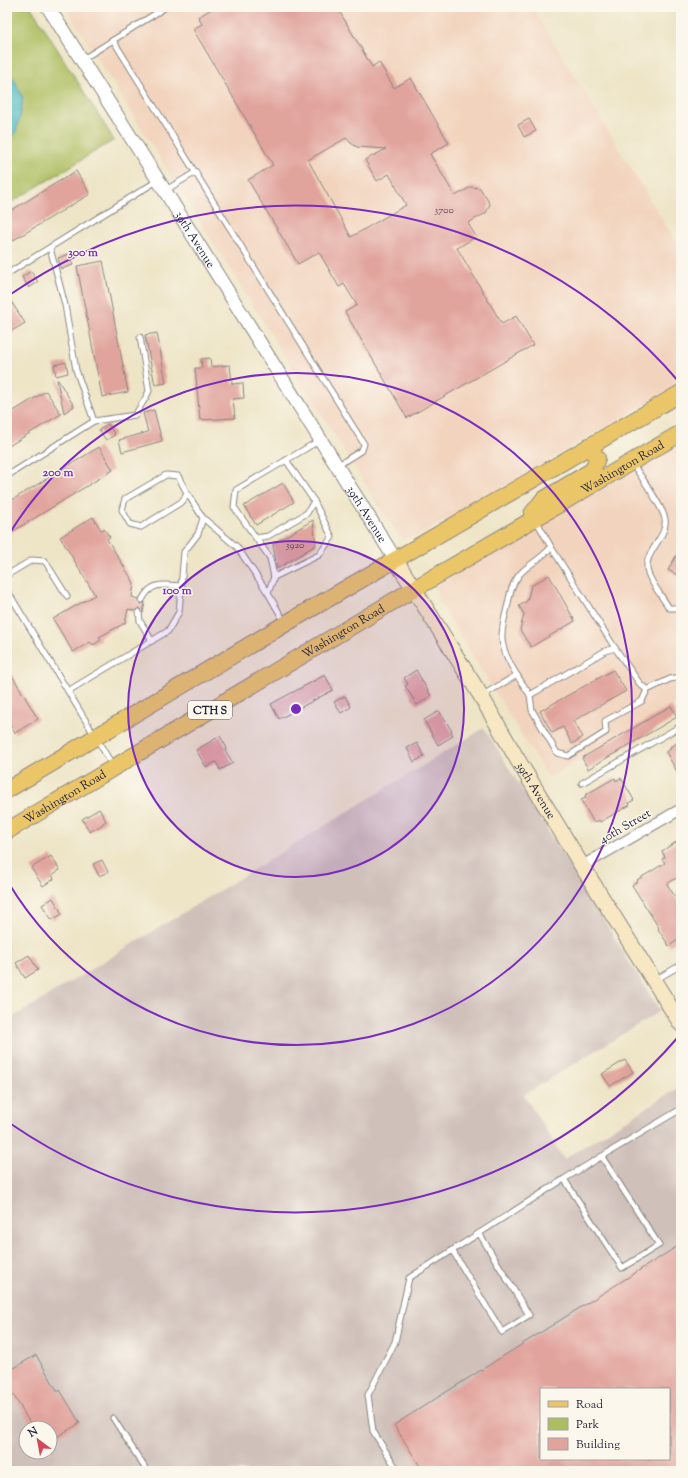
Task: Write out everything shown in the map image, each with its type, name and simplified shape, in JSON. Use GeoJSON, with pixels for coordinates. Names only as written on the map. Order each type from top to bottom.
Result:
{"type":"FeatureCollection","features":[{"type":"Feature","properties":{"kind":"main road"},"geometry":{"type":"LineString","coordinates":[[395,559],[681,393]]}},
{"type":"Feature","properties":{"kind":"main road","name":"Washington Road"},"geometry":{"type":"LineString","coordinates":[[7,831],[414,588],[681,433]]}},
{"type":"Feature","properties":{"kind":"main road"},"geometry":{"type":"LineString","coordinates":[[530,521],[543,500],[593,470],[597,458],[589,446]]}},
{"type":"Feature","properties":{"kind":"main road","name":"39th Avenue"},"geometry":{"type":"LineString","coordinates":[[395,559],[481,696],[582,866],[681,1024]]}},
{"type":"Feature","properties":{"kind":"main road","name":"CTH S"},"geometry":{"type":"LineString","coordinates":[[7,790],[95,736],[395,559]]}},
{"type":"Feature","properties":{"kind":"street","name":"39th Avenue"},"geometry":{"type":"LineString","coordinates":[[48,7],[162,186],[336,467],[395,559]]}},
{"type":"Feature","properties":{"kind":"street","name":"40th Street"},"geometry":{"type":"LineString","coordinates":[[582,866],[681,809]]}},
{"type":"Feature","properties":{"kind":"lane"},"geometry":{"type":"LineString","coordinates":[[82,60],[166,7]]}},
{"type":"Feature","properties":{"kind":"lane"},"geometry":{"type":"LineString","coordinates":[[113,40],[364,444],[362,450],[336,467]]}},
{"type":"Feature","properties":{"kind":"lane"},"geometry":{"type":"LineString","coordinates":[[7,274],[50,248],[162,186],[196,172]]}},
{"type":"Feature","properties":{"kind":"lane"},"geometry":{"type":"LineString","coordinates":[[50,248],[65,305],[76,370],[94,421]]}},
{"type":"Feature","properties":{"kind":"lane"},"geometry":{"type":"LineString","coordinates":[[7,476],[94,421],[135,415],[149,391],[140,337]]}},
{"type":"Feature","properties":{"kind":"lane"},"geometry":{"type":"LineString","coordinates":[[268,593],[274,576],[270,558],[234,507],[236,490],[320,440]]}},
{"type":"Feature","properties":{"kind":"lane"},"geometry":{"type":"LineString","coordinates":[[274,576],[319,556],[332,537],[314,501],[286,460]]}},
{"type":"Feature","properties":{"kind":"lane"},"geometry":{"type":"LineString","coordinates":[[632,462],[662,510],[665,518],[665,527],[646,564],[648,573],[669,608],[676,608],[681,605]]}},
{"type":"Feature","properties":{"kind":"lane"},"geometry":{"type":"LineString","coordinates":[[187,493],[183,501],[141,527],[130,524],[122,510],[125,499],[166,475],[178,476],[203,518],[237,547],[268,593],[285,624]]}},
{"type":"Feature","properties":{"kind":"lane"},"geometry":{"type":"LineString","coordinates":[[256,538],[268,536],[307,513],[314,501]]}},
{"type":"Feature","properties":{"kind":"lane"},"geometry":{"type":"LineString","coordinates":[[68,691],[168,631],[179,612],[184,552],[198,534],[203,518]]}},
{"type":"Feature","properties":{"kind":"lane"},"geometry":{"type":"LineString","coordinates":[[530,521],[551,548],[615,648],[640,684],[647,690]]}},
{"type":"Feature","properties":{"kind":"lane"},"geometry":{"type":"LineString","coordinates":[[551,548],[547,553],[527,566],[512,586],[504,619],[502,640],[510,662],[530,695],[532,710],[557,753],[568,756],[606,732],[605,721],[642,701],[647,690],[670,679],[681,677]]}},
{"type":"Feature","properties":{"kind":"lane"},"geometry":{"type":"LineString","coordinates":[[7,575],[32,560],[45,561],[66,596]]}},
{"type":"Feature","properties":{"kind":"lane"},"geometry":{"type":"LineString","coordinates":[[142,600],[150,588],[158,585],[182,586]]}},
{"type":"Feature","properties":{"kind":"lane"},"geometry":{"type":"LineString","coordinates":[[7,590],[113,767]]}},
{"type":"Feature","properties":{"kind":"lane"},"geometry":{"type":"LineString","coordinates":[[139,612],[140,622],[152,641]]}},
{"type":"Feature","properties":{"kind":"lane"},"geometry":{"type":"LineString","coordinates":[[530,695],[605,651],[615,648]]}},
{"type":"Feature","properties":{"kind":"lane"},"geometry":{"type":"LineString","coordinates":[[481,696],[517,675]]}},
{"type":"Feature","properties":{"kind":"lane"},"geometry":{"type":"LineString","coordinates":[[582,783],[681,726]]}},
{"type":"Feature","properties":{"kind":"lane"},"geometry":{"type":"LineString","coordinates":[[654,980],[681,965]]}},
{"type":"Feature","properties":{"kind":"lane"},"geometry":{"type":"LineString","coordinates":[[398,1471],[373,1431],[368,1395],[395,1342],[409,1278],[564,1179],[681,1109]]}},
{"type":"Feature","properties":{"kind":"lane"},"geometry":{"type":"LineString","coordinates":[[564,1179],[622,1268],[659,1245],[602,1156]]}},
{"type":"Feature","properties":{"kind":"lane"},"geometry":{"type":"LineString","coordinates":[[452,1250],[502,1332],[529,1316],[479,1233]]}},
{"type":"Feature","properties":{"kind":"lane"},"geometry":{"type":"LineString","coordinates":[[113,1418],[147,1471]]}},
{"type":"Feature","properties":{"kind":"shaded area"},"geometry":{"type":"Polygon","coordinates":[[[65,7],[532,7],[681,250],[681,383],[420,535],[404,539],[399,535],[386,517],[65,7]]]}},
{"type":"Feature","properties":{"kind":"shaded area"},"geometry":{"type":"Polygon","coordinates":[[[681,443],[681,700],[548,778],[439,601],[437,586],[448,577],[681,443]]]}},
{"type":"Feature","properties":{"kind":"shaded area"},"geometry":{"type":"Polygon","coordinates":[[[484,728],[660,1011],[524,1095],[564,1159],[681,1086],[681,1471],[7,1471],[7,1021],[484,728]]]}},
{"type":"Feature","properties":{"kind":"green space"},"geometry":{"type":"Polygon","coordinates":[[[7,7],[31,7],[114,140],[7,205],[7,7]]]}},
{"type":"Feature","properties":{"kind":"water"},"geometry":{"type":"Polygon","coordinates":[[[7,67],[23,98],[16,132],[7,140],[7,67]]]}},
{"type":"Feature","properties":{"kind":"building"},"geometry":{"type":"Polygon","coordinates":[[[215,7],[337,7],[372,67],[379,62],[394,88],[411,78],[449,143],[430,154],[455,196],[471,187],[480,188],[490,204],[486,213],[468,223],[476,237],[457,248],[502,324],[516,316],[533,345],[407,418],[345,312],[357,305],[344,284],[339,287],[319,252],[298,264],[248,180],[273,165],[193,29],[202,24],[198,17],[215,7]],[[346,138],[308,160],[351,237],[406,205],[389,174],[377,181],[365,160],[386,149],[357,147],[346,138]]]}},
{"type":"Feature","properties":{"kind":"building"},"geometry":{"type":"Polygon","coordinates":[[[529,119],[536,131],[524,137],[518,125],[529,119]]]}},
{"type":"Feature","properties":{"kind":"building"},"geometry":{"type":"Polygon","coordinates":[[[76,171],[90,194],[7,244],[7,213],[76,171]]]}},
{"type":"Feature","properties":{"kind":"building"},"geometry":{"type":"Polygon","coordinates":[[[69,254],[73,265],[61,269],[58,258],[69,254]]]}},
{"type":"Feature","properties":{"kind":"building"},"geometry":{"type":"Polygon","coordinates":[[[103,261],[128,392],[102,397],[77,266],[103,261]]]}},
{"type":"Feature","properties":{"kind":"building"},"geometry":{"type":"Polygon","coordinates":[[[31,271],[38,282],[29,288],[22,277],[31,271]]]}},
{"type":"Feature","properties":{"kind":"building"},"geometry":{"type":"Polygon","coordinates":[[[7,295],[25,323],[7,334],[7,295]]]}},
{"type":"Feature","properties":{"kind":"building"},"geometry":{"type":"Polygon","coordinates":[[[157,333],[166,383],[155,385],[145,335],[157,333]]]}},
{"type":"Feature","properties":{"kind":"building"},"geometry":{"type":"Polygon","coordinates":[[[210,358],[211,367],[230,365],[232,384],[243,383],[244,398],[233,399],[235,418],[200,420],[195,368],[202,368],[201,359],[210,358]]]}},
{"type":"Feature","properties":{"kind":"building"},"geometry":{"type":"Polygon","coordinates":[[[66,362],[68,373],[56,376],[54,365],[66,362]]]}},
{"type":"Feature","properties":{"kind":"building"},"geometry":{"type":"Polygon","coordinates":[[[57,380],[74,406],[64,413],[57,380]]]}},
{"type":"Feature","properties":{"kind":"building"},"geometry":{"type":"Polygon","coordinates":[[[46,391],[61,414],[7,447],[7,415],[46,391]]]}},
{"type":"Feature","properties":{"kind":"building"},"geometry":{"type":"Polygon","coordinates":[[[154,410],[162,441],[122,452],[119,440],[148,432],[143,413],[154,410]]]}},
{"type":"Feature","properties":{"kind":"building"},"geometry":{"type":"Polygon","coordinates":[[[108,424],[115,435],[106,440],[99,430],[108,424]]]}},
{"type":"Feature","properties":{"kind":"building"},"geometry":{"type":"Polygon","coordinates":[[[99,447],[113,470],[7,535],[7,503],[99,447]]]}},
{"type":"Feature","properties":{"kind":"building"},"geometry":{"type":"Polygon","coordinates":[[[283,483],[294,502],[256,525],[244,506],[283,483]]]}},
{"type":"Feature","properties":{"kind":"building"},"geometry":{"type":"Polygon","coordinates":[[[93,517],[101,530],[104,529],[110,537],[107,539],[134,583],[132,597],[138,599],[140,604],[145,602],[143,613],[140,608],[135,611],[128,609],[125,623],[99,637],[101,640],[93,645],[90,642],[73,652],[53,619],[95,595],[60,537],[93,517]]]}},
{"type":"Feature","properties":{"kind":"building"},"geometry":{"type":"Polygon","coordinates":[[[313,520],[316,545],[277,569],[273,544],[313,520]]]}},
{"type":"Feature","properties":{"kind":"building"},"geometry":{"type":"Polygon","coordinates":[[[681,547],[681,577],[668,570],[681,547]]]}},
{"type":"Feature","properties":{"kind":"building"},"geometry":{"type":"Polygon","coordinates":[[[549,575],[575,621],[531,647],[520,630],[524,614],[519,606],[527,601],[531,586],[549,575]]]}},
{"type":"Feature","properties":{"kind":"building"},"geometry":{"type":"Polygon","coordinates":[[[7,667],[38,719],[15,733],[7,720],[7,667]]]}},
{"type":"Feature","properties":{"kind":"building"},"geometry":{"type":"Polygon","coordinates":[[[416,670],[431,696],[417,705],[405,686],[408,684],[404,678],[416,670]]]}},
{"type":"Feature","properties":{"kind":"building"},"geometry":{"type":"Polygon","coordinates":[[[613,670],[626,691],[573,721],[583,737],[572,744],[563,727],[552,733],[540,711],[613,670]]]}},
{"type":"Feature","properties":{"kind":"building"},"geometry":{"type":"Polygon","coordinates":[[[325,675],[333,690],[279,719],[271,704],[325,675]]]}},
{"type":"Feature","properties":{"kind":"building"},"geometry":{"type":"Polygon","coordinates":[[[345,696],[351,707],[341,713],[334,702],[345,696]]]}},
{"type":"Feature","properties":{"kind":"building"},"geometry":{"type":"Polygon","coordinates":[[[671,706],[677,717],[588,769],[582,758],[671,706]]]}},
{"type":"Feature","properties":{"kind":"building"},"geometry":{"type":"Polygon","coordinates":[[[439,711],[452,731],[453,736],[438,745],[424,720],[439,711]]]}},
{"type":"Feature","properties":{"kind":"building"},"geometry":{"type":"Polygon","coordinates":[[[220,736],[227,748],[225,750],[233,763],[220,770],[216,762],[206,767],[196,750],[220,736]]]}},
{"type":"Feature","properties":{"kind":"building"},"geometry":{"type":"Polygon","coordinates":[[[681,741],[681,779],[666,752],[671,749],[670,747],[681,741]]]}},
{"type":"Feature","properties":{"kind":"building"},"geometry":{"type":"Polygon","coordinates":[[[417,743],[424,756],[414,762],[407,748],[417,743]]]}},
{"type":"Feature","properties":{"kind":"building"},"geometry":{"type":"Polygon","coordinates":[[[615,778],[616,781],[621,778],[634,800],[629,803],[630,805],[600,822],[599,820],[594,823],[581,800],[586,798],[585,795],[615,778]]]}},
{"type":"Feature","properties":{"kind":"building"},"geometry":{"type":"Polygon","coordinates":[[[99,809],[106,821],[90,832],[82,819],[99,809]]]}},
{"type":"Feature","properties":{"kind":"building"},"geometry":{"type":"Polygon","coordinates":[[[681,839],[681,875],[667,884],[681,906],[681,938],[669,946],[632,885],[638,881],[637,880],[665,863],[662,859],[665,857],[662,851],[681,839]]]}},
{"type":"Feature","properties":{"kind":"building"},"geometry":{"type":"Polygon","coordinates":[[[51,856],[60,870],[52,875],[54,879],[43,886],[31,868],[51,856]]]}},
{"type":"Feature","properties":{"kind":"building"},"geometry":{"type":"Polygon","coordinates":[[[102,860],[108,872],[99,876],[93,864],[102,860]]]}},
{"type":"Feature","properties":{"kind":"building"},"geometry":{"type":"Polygon","coordinates":[[[53,898],[62,914],[52,920],[42,905],[53,898]]]}},
{"type":"Feature","properties":{"kind":"building"},"geometry":{"type":"Polygon","coordinates":[[[29,955],[38,970],[25,978],[16,963],[29,955]]]}},
{"type":"Feature","properties":{"kind":"building"},"geometry":{"type":"Polygon","coordinates":[[[625,1060],[633,1072],[610,1086],[602,1074],[625,1060]]]}},
{"type":"Feature","properties":{"kind":"building"},"geometry":{"type":"Polygon","coordinates":[[[681,1244],[681,1471],[423,1471],[394,1425],[681,1244]]]}},
{"type":"Feature","properties":{"kind":"building"},"geometry":{"type":"Polygon","coordinates":[[[36,1355],[58,1392],[60,1390],[80,1423],[58,1436],[58,1420],[28,1420],[7,1384],[7,1372],[36,1355]]]}}]}
